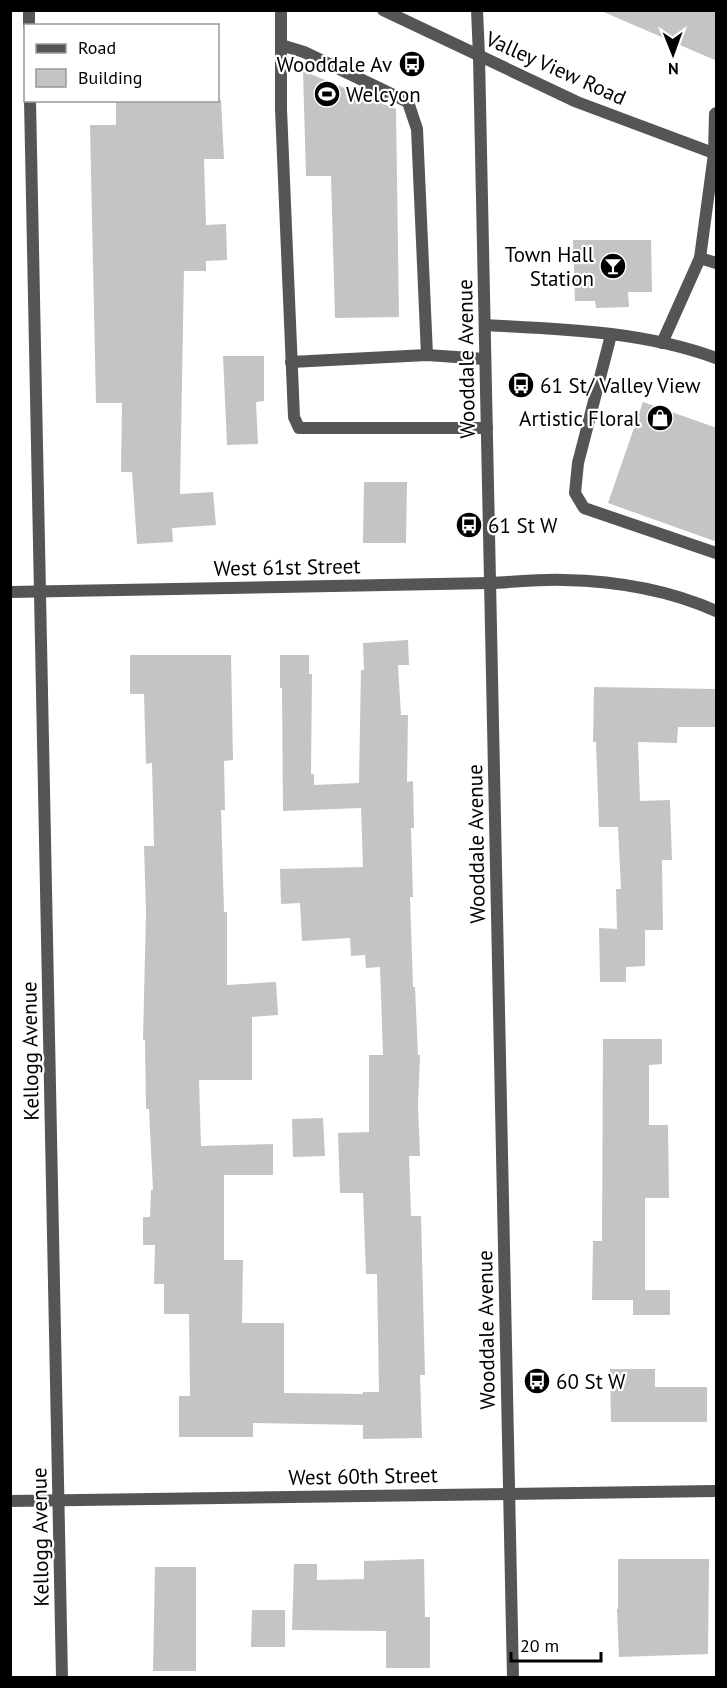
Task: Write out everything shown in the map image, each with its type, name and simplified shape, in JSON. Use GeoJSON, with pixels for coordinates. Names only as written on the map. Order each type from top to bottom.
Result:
{"type":"FeatureCollection","features":[{"type":"Feature","properties":{"kind":"street"},"geometry":{"type":"LineString","coordinates":[[281,10],[281,109],[291,362],[294,417],[299,428],[487,428]]}},
{"type":"Feature","properties":{"kind":"street","name":"Valley View Road"},"geometry":{"type":"LineString","coordinates":[[383,10],[577,102],[715,154]]}},
{"type":"Feature","properties":{"kind":"street","name":"Wooddale Avenue"},"geometry":{"type":"LineString","coordinates":[[477,10],[513,1677]]}},
{"type":"Feature","properties":{"kind":"street"},"geometry":{"type":"LineString","coordinates":[[281,45],[304,52],[408,102],[417,129],[427,355]]}},
{"type":"Feature","properties":{"kind":"street","name":"Kellogg Avenue"},"geometry":{"type":"LineString","coordinates":[[30,102],[62,1677]]}},
{"type":"Feature","properties":{"kind":"street"},"geometry":{"type":"LineString","coordinates":[[662,343],[700,258],[715,154],[715,114],[717,113]]}},
{"type":"Feature","properties":{"kind":"street"},"geometry":{"type":"LineString","coordinates":[[700,258],[717,263]]}},
{"type":"Feature","properties":{"kind":"street"},"geometry":{"type":"LineString","coordinates":[[485,325],[578,330],[683,346],[717,358]]}},
{"type":"Feature","properties":{"kind":"street"},"geometry":{"type":"LineString","coordinates":[[611,335],[578,463],[575,493],[584,508],[717,553]]}},
{"type":"Feature","properties":{"kind":"street"},"geometry":{"type":"LineString","coordinates":[[291,362],[427,355],[485,359]]}},
{"type":"Feature","properties":{"kind":"street","name":"West 61st Street"},"geometry":{"type":"LineString","coordinates":[[10,592],[490,583],[564,579],[632,586],[695,602],[717,611]]}},
{"type":"Feature","properties":{"kind":"street","name":"West 60th Street"},"geometry":{"type":"LineString","coordinates":[[10,1501],[717,1491]]}},
{"type":"Feature","properties":{"kind":"building"},"geometry":{"type":"Polygon","coordinates":[[[599,10],[717,10],[717,61],[599,10]]]}},
{"type":"Feature","properties":{"kind":"building"},"geometry":{"type":"Polygon","coordinates":[[[303,71],[396,109],[399,317],[335,318],[331,176],[306,176],[303,71]]]}},
{"type":"Feature","properties":{"kind":"building"},"geometry":{"type":"Polygon","coordinates":[[[221,100],[224,159],[204,159],[206,225],[226,224],[227,260],[206,261],[206,271],[184,271],[180,494],[213,492],[216,525],[172,528],[173,542],[137,544],[132,472],[121,472],[122,403],[96,403],[90,125],[116,125],[116,102],[219,102],[221,100]]]}},
{"type":"Feature","properties":{"kind":"building","name":"Town Hall Station"},"geometry":{"type":"Polygon","coordinates":[[[573,240],[651,240],[652,292],[628,292],[629,307],[596,308],[595,301],[575,301],[573,240]]]}},
{"type":"Feature","properties":{"kind":"building"},"geometry":{"type":"Polygon","coordinates":[[[223,356],[264,356],[264,401],[256,402],[258,444],[227,445],[223,356]]]}},
{"type":"Feature","properties":{"kind":"building"},"geometry":{"type":"Polygon","coordinates":[[[643,402],[717,428],[717,542],[608,503],[643,402]]]}},
{"type":"Feature","properties":{"kind":"building"},"geometry":{"type":"Polygon","coordinates":[[[364,482],[407,482],[406,543],[363,543],[364,482]]]}},
{"type":"Feature","properties":{"kind":"building"},"geometry":{"type":"Polygon","coordinates":[[[408,640],[409,665],[398,665],[401,715],[408,715],[407,782],[413,781],[414,828],[411,828],[413,897],[410,897],[413,987],[415,987],[418,1055],[420,1055],[418,1105],[420,1156],[409,1156],[411,1216],[421,1216],[425,1375],[420,1375],[422,1438],[363,1439],[363,1425],[253,1423],[253,1437],[179,1437],[179,1396],[190,1396],[189,1314],[164,1314],[164,1284],[154,1284],[155,1245],[143,1245],[143,1217],[150,1217],[151,1190],[153,1190],[149,1109],[146,1109],[145,1040],[143,1040],[146,912],[144,846],[154,846],[152,763],[146,764],[144,694],[130,694],[130,655],[231,655],[233,760],[224,761],[225,810],[221,810],[224,912],[227,912],[227,985],[276,982],[278,1015],[252,1017],[252,1080],[199,1080],[201,1146],[273,1144],[273,1175],[224,1175],[224,1260],[243,1260],[242,1323],[284,1323],[284,1393],[363,1394],[363,1392],[379,1392],[377,1274],[366,1274],[363,1193],[340,1193],[338,1133],[369,1132],[369,1055],[383,1055],[380,967],[366,968],[365,955],[351,956],[350,938],[302,941],[300,903],[281,904],[280,869],[363,867],[361,808],[283,811],[280,655],[309,655],[309,674],[312,674],[311,774],[314,774],[314,785],[359,783],[363,643],[408,640]]]}},
{"type":"Feature","properties":{"kind":"building"},"geometry":{"type":"Polygon","coordinates":[[[594,687],[716,689],[715,727],[678,727],[677,743],[638,742],[640,801],[670,800],[672,860],[662,860],[663,930],[645,930],[645,966],[626,967],[626,982],[600,982],[599,928],[617,929],[616,889],[621,889],[618,827],[599,827],[596,742],[593,742],[594,687]]]}},
{"type":"Feature","properties":{"kind":"building"},"geometry":{"type":"Polygon","coordinates":[[[603,1039],[662,1039],[662,1064],[649,1065],[649,1125],[668,1125],[669,1198],[645,1198],[645,1290],[670,1290],[670,1315],[633,1315],[633,1300],[592,1300],[593,1241],[602,1241],[603,1039]]]}},
{"type":"Feature","properties":{"kind":"building"},"geometry":{"type":"Polygon","coordinates":[[[323,1118],[325,1156],[293,1157],[292,1119],[323,1118]]]}},
{"type":"Feature","properties":{"kind":"building"},"geometry":{"type":"Polygon","coordinates":[[[610,1369],[655,1369],[655,1387],[707,1387],[707,1422],[611,1422],[610,1369]]]}},
{"type":"Feature","properties":{"kind":"building"},"geometry":{"type":"Polygon","coordinates":[[[424,1559],[425,1617],[430,1617],[430,1668],[386,1668],[386,1631],[292,1630],[294,1564],[317,1564],[317,1580],[364,1579],[364,1561],[424,1559]]]}},
{"type":"Feature","properties":{"kind":"building"},"geometry":{"type":"Polygon","coordinates":[[[618,1559],[709,1559],[708,1654],[619,1657],[618,1559]]]}},
{"type":"Feature","properties":{"kind":"building"},"geometry":{"type":"Polygon","coordinates":[[[155,1567],[196,1567],[196,1671],[153,1671],[155,1567]]]}},
{"type":"Feature","properties":{"kind":"building"},"geometry":{"type":"Polygon","coordinates":[[[252,1610],[285,1610],[285,1647],[251,1647],[252,1610]]]}},
{"type":"Feature","properties":{"kind":"place","name":"Wooddale Av"},"geometry":{"type":"Point","coordinates":[412,64]}},
{"type":"Feature","properties":{"kind":"place","name":"Welcyon"},"geometry":{"type":"Point","coordinates":[327,94]}},
{"type":"Feature","properties":{"kind":"place","name":"Town Hall Station"},"geometry":{"type":"Point","coordinates":[613,266]}},
{"type":"Feature","properties":{"kind":"place","name":"61 St/ Valley View"},"geometry":{"type":"Point","coordinates":[521,385]}},
{"type":"Feature","properties":{"kind":"place","name":"Artistic Floral"},"geometry":{"type":"Point","coordinates":[660,418]}},
{"type":"Feature","properties":{"kind":"place","name":"61 St W"},"geometry":{"type":"Point","coordinates":[469,525]}},
{"type":"Feature","properties":{"kind":"place","name":"60 St W"},"geometry":{"type":"Point","coordinates":[537,1381]}}]}
